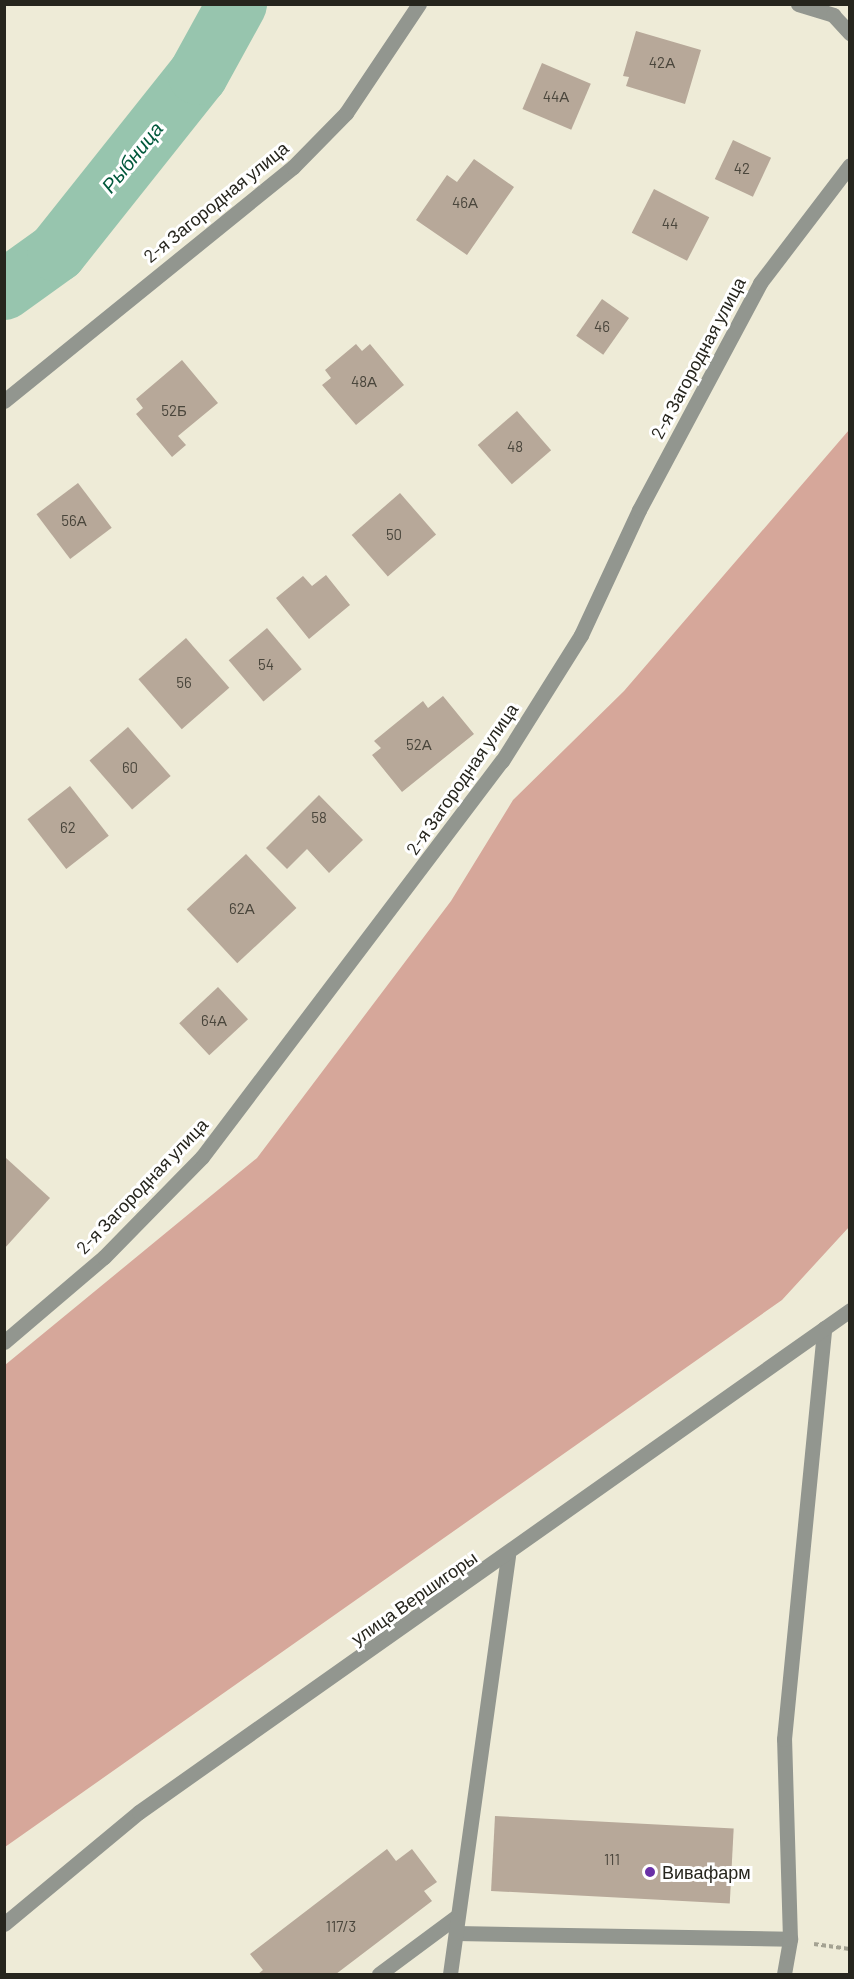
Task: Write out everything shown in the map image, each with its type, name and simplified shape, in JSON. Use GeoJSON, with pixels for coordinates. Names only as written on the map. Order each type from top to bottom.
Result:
{"type":"FeatureCollection","features":[{"type":"Feature","properties":{"kind":"street","name":"2-я Загородная улица"},"geometry":{"type":"LineString","coordinates":[[4,401],[293,167],[346,113],[419,4]]}},
{"type":"Feature","properties":{"kind":"street"},"geometry":{"type":"LineString","coordinates":[[798,4],[833,10],[849,33]]}},
{"type":"Feature","properties":{"kind":"street","name":"2-я Загородная улица"},"geometry":{"type":"LineString","coordinates":[[4,1342],[104,1257],[202,1157],[502,761],[581,635],[639,510],[760,283],[849,165]]}},
{"type":"Feature","properties":{"kind":"street","name":"улица Вершигоры"},"geometry":{"type":"LineString","coordinates":[[4,1924],[140,1812],[508,1556],[849,1310]]}},
{"type":"Feature","properties":{"kind":"street"},"geometry":{"type":"LineString","coordinates":[[784,1974],[790,1939],[784,1739],[824,1328]]}},
{"type":"Feature","properties":{"kind":"street"},"geometry":{"type":"LineString","coordinates":[[450,1974],[508,1556]]}},
{"type":"Feature","properties":{"kind":"street"},"geometry":{"type":"LineString","coordinates":[[379,1974],[458,1916]]}},
{"type":"Feature","properties":{"kind":"street"},"geometry":{"type":"LineString","coordinates":[[456,1934],[790,1939]]}},
{"type":"Feature","properties":{"kind":"path"},"geometry":{"type":"LineString","coordinates":[[790,1939],[849,1949]]}},
{"type":"Feature","properties":{"kind":"shaded area"},"geometry":{"type":"Polygon","coordinates":[[[849,430],[849,1227],[782,1300],[5,1847],[5,1365],[257,1158],[451,901],[513,800],[624,691],[849,430]]]}},
{"type":"Feature","properties":{"kind":"building"},"geometry":{"type":"Polygon","coordinates":[[[636,31],[701,50],[685,104],[626,86],[629,77],[623,76],[636,31]]]}},
{"type":"Feature","properties":{"kind":"building"},"geometry":{"type":"Polygon","coordinates":[[[542,63],[591,84],[571,130],[522,109],[542,63]]]}},
{"type":"Feature","properties":{"kind":"building"},"geometry":{"type":"Polygon","coordinates":[[[733,140],[771,158],[753,197],[715,179],[733,140]]]}},
{"type":"Feature","properties":{"kind":"building"},"geometry":{"type":"Polygon","coordinates":[[[474,159],[514,187],[467,255],[416,220],[447,175],[457,182],[474,159]]]}},
{"type":"Feature","properties":{"kind":"building"},"geometry":{"type":"Polygon","coordinates":[[[654,189],[709,217],[687,261],[632,233],[654,189]]]}},
{"type":"Feature","properties":{"kind":"building"},"geometry":{"type":"Polygon","coordinates":[[[602,299],[629,318],[603,355],[576,336],[602,299]]]}},
{"type":"Feature","properties":{"kind":"building"},"geometry":{"type":"Polygon","coordinates":[[[356,344],[362,351],[370,344],[404,385],[356,425],[322,385],[331,378],[325,370],[356,344]]]}},
{"type":"Feature","properties":{"kind":"building"},"geometry":{"type":"Polygon","coordinates":[[[182,360],[218,403],[178,436],[186,445],[172,457],[136,414],[143,408],[136,399],[182,360]]]}},
{"type":"Feature","properties":{"kind":"building"},"geometry":{"type":"Polygon","coordinates":[[[517,411],[551,450],[512,484],[478,445],[517,411]]]}},
{"type":"Feature","properties":{"kind":"building"},"geometry":{"type":"Polygon","coordinates":[[[78,483],[112,528],[70,559],[36,514],[78,483]]]}},
{"type":"Feature","properties":{"kind":"building"},"geometry":{"type":"Polygon","coordinates":[[[400,493],[436,535],[388,576],[352,535],[400,493]]]}},
{"type":"Feature","properties":{"kind":"building"},"geometry":{"type":"Polygon","coordinates":[[[326,575],[350,605],[309,639],[276,598],[303,576],[312,586],[326,575]]]}},
{"type":"Feature","properties":{"kind":"building"},"geometry":{"type":"Polygon","coordinates":[[[267,628],[302,669],[263,702],[229,660],[267,628]]]}},
{"type":"Feature","properties":{"kind":"building"},"geometry":{"type":"Polygon","coordinates":[[[186,638],[229,688],[182,729],[138,679],[186,638]]]}},
{"type":"Feature","properties":{"kind":"building"},"geometry":{"type":"Polygon","coordinates":[[[443,696],[474,734],[402,792],[372,755],[381,748],[374,741],[423,701],[428,708],[443,696]]]}},
{"type":"Feature","properties":{"kind":"building"},"geometry":{"type":"Polygon","coordinates":[[[128,727],[171,776],[132,810],[90,760],[128,727]]]}},
{"type":"Feature","properties":{"kind":"building"},"geometry":{"type":"Polygon","coordinates":[[[70,786],[109,836],[66,869],[27,819],[70,786]]]}},
{"type":"Feature","properties":{"kind":"building"},"geometry":{"type":"Polygon","coordinates":[[[319,795],[363,840],[329,873],[307,849],[287,869],[266,848],[319,795]]]}},
{"type":"Feature","properties":{"kind":"building"},"geometry":{"type":"Polygon","coordinates":[[[246,854],[296,908],[237,963],[187,909],[246,854]]]}},
{"type":"Feature","properties":{"kind":"building"},"geometry":{"type":"Polygon","coordinates":[[[218,987],[248,1019],[209,1055],[179,1023],[218,987]]]}},
{"type":"Feature","properties":{"kind":"building"},"geometry":{"type":"Polygon","coordinates":[[[6,1158],[50,1198],[4,1249],[4,1159],[6,1158]]]}},
{"type":"Feature","properties":{"kind":"building"},"geometry":{"type":"Polygon","coordinates":[[[495,1816],[734,1829],[730,1903],[491,1891],[495,1816]]]}},
{"type":"Feature","properties":{"kind":"building"},"geometry":{"type":"Polygon","coordinates":[[[387,1849],[396,1861],[412,1849],[437,1882],[424,1891],[432,1901],[336,1974],[258,1974],[263,1970],[250,1954],[387,1849]]]}},
{"type":"Feature","properties":{"kind":"waterway","name":"Рыбница"},"geometry":{"type":"LineString","coordinates":[[4,290],[57,252],[198,75],[237,4]]}},
{"type":"Feature","properties":{"kind":"place","name":"Вивафарм"},"geometry":{"type":"Point","coordinates":[650,1872]}}]}
